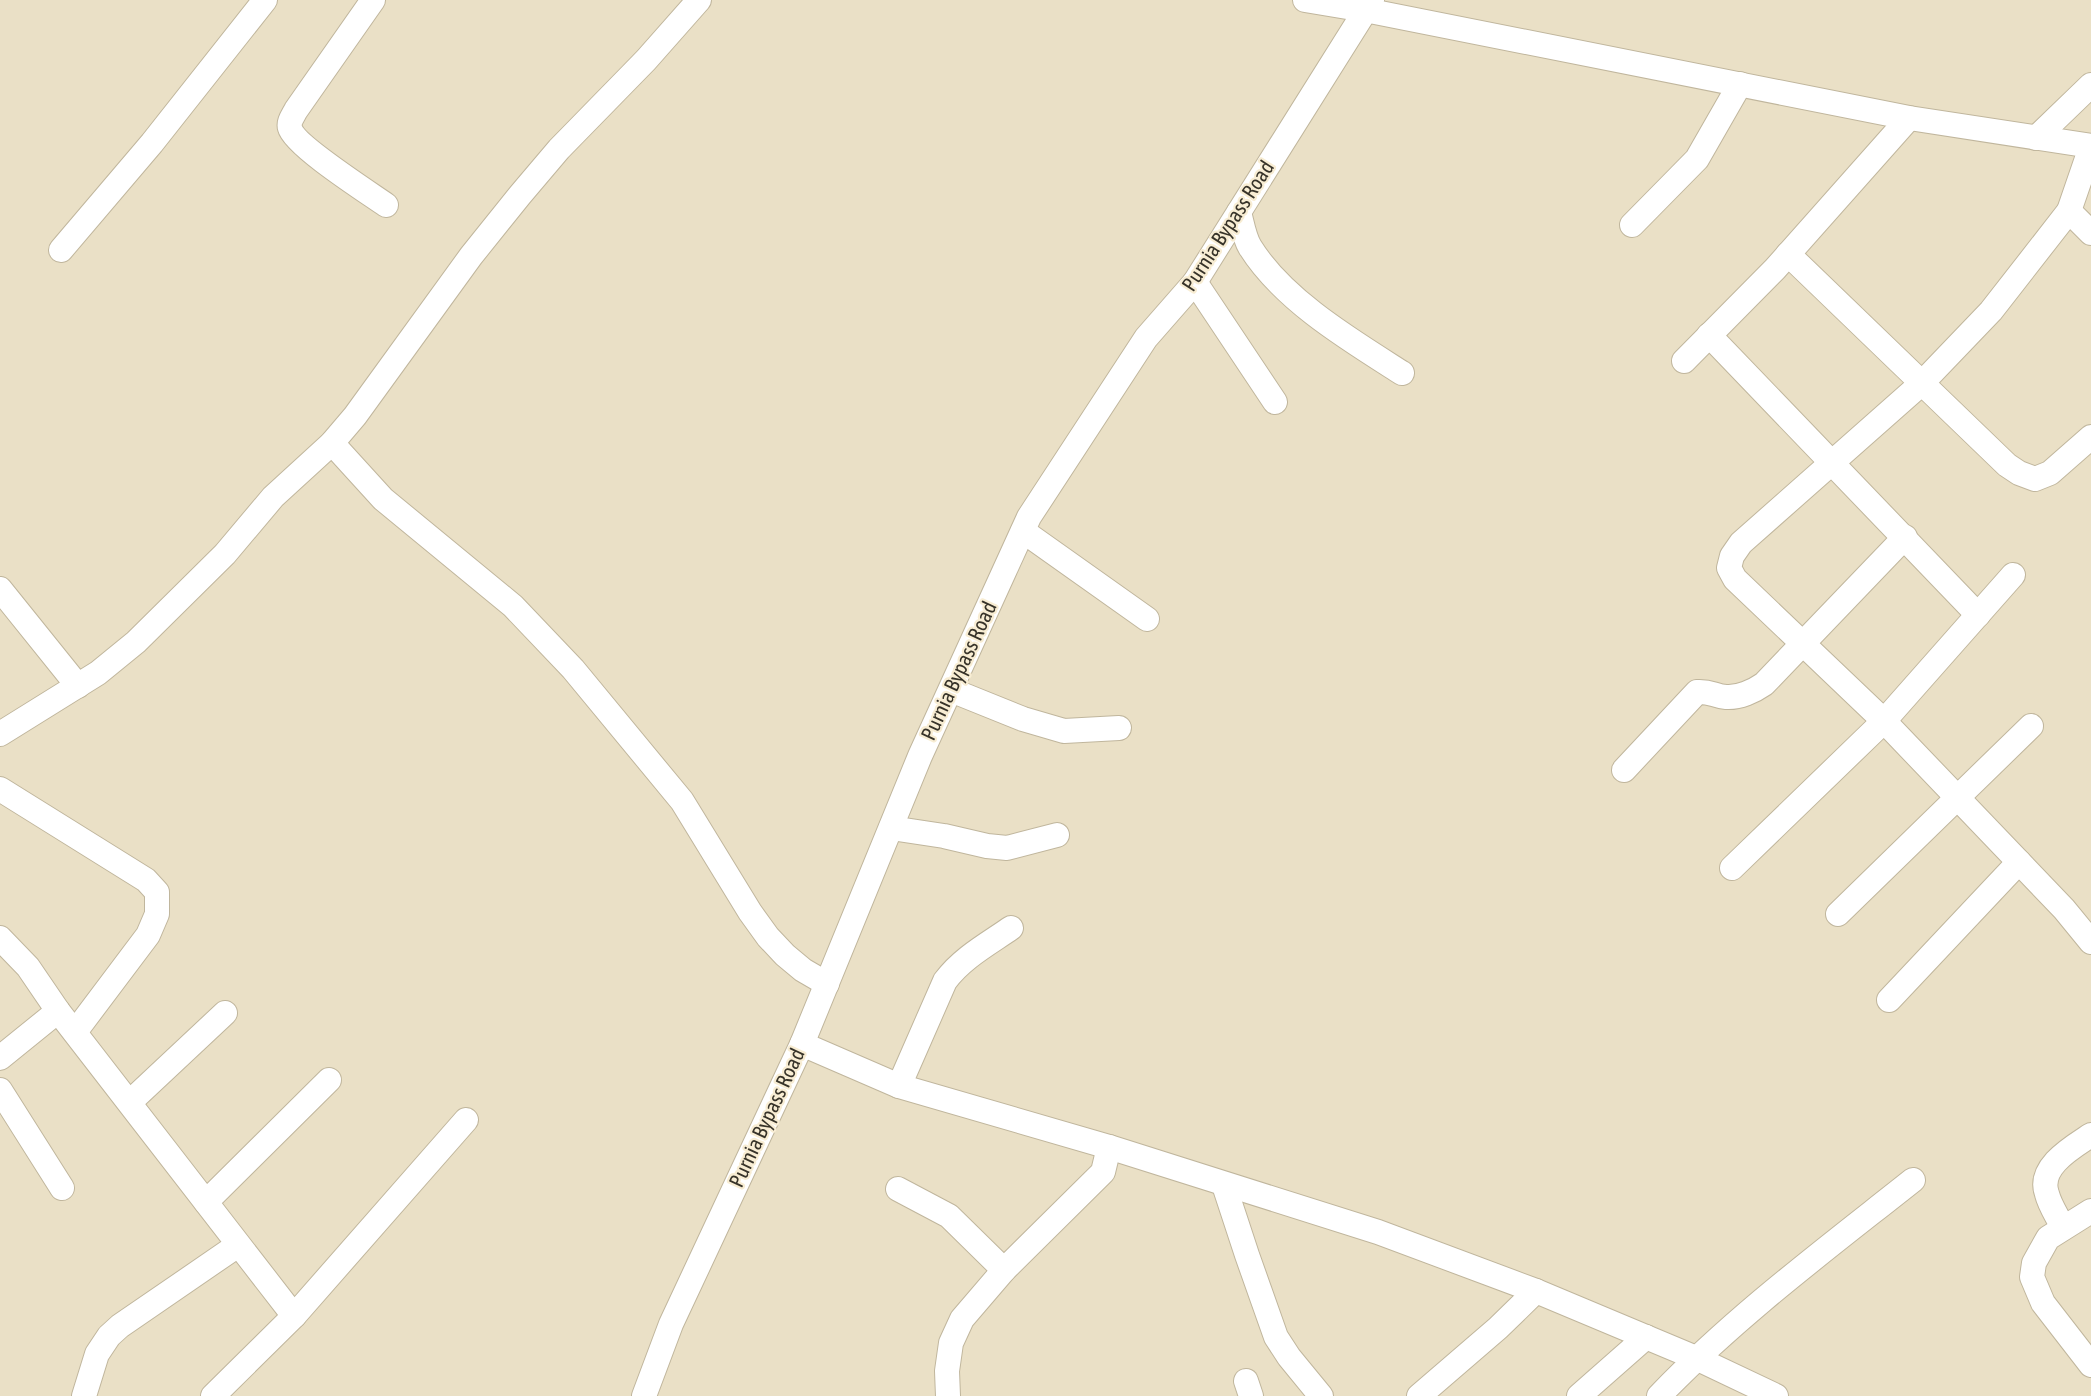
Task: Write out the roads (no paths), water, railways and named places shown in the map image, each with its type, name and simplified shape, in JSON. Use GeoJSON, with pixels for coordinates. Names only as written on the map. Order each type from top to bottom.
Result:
{"type":"FeatureCollection","features":[{"type":"Feature","properties":{"kind":"street"},"geometry":{"type":"LineString","coordinates":[[61,250],[152,143],[265,0]]}},
{"type":"Feature","properties":{"kind":"street"},"geometry":{"type":"LineString","coordinates":[[373,0],[296,110],[290,123],[290,129],[318,156],[386,205]]}},
{"type":"Feature","properties":{"kind":"street"},"geometry":{"type":"LineString","coordinates":[[0,734],[98,673],[136,642],[225,554],[273,498],[332,443],[355,416],[500,219],[559,149],[646,60],[699,0]]}},
{"type":"Feature","properties":{"kind":"street"},"geometry":{"type":"LineString","coordinates":[[1305,0],[1368,5],[1909,118],[2091,147],[2069,211],[1991,310],[1922,383],[1741,543],[1732,556],[1729,568],[1735,579],[1884,721],[2064,909],[2091,942]]}},
{"type":"Feature","properties":{"kind":"street","name":"Purnia Bypass Road"},"geometry":{"type":"LineString","coordinates":[[644,1396],[671,1324],[802,1044],[920,756],[1029,517],[1146,338],[1195,282],[1368,5]]}},
{"type":"Feature","properties":{"kind":"street"},"geometry":{"type":"LineString","coordinates":[[1632,225],[1697,159],[1740,84]]}},
{"type":"Feature","properties":{"kind":"street"},"geometry":{"type":"LineString","coordinates":[[2036,138],[2091,85]]}},
{"type":"Feature","properties":{"kind":"street"},"geometry":{"type":"LineString","coordinates":[[1684,361],[1788,254],[1909,118]]}},
{"type":"Feature","properties":{"kind":"street"},"geometry":{"type":"LineString","coordinates":[[2069,211],[2091,233]]}},
{"type":"Feature","properties":{"kind":"street"},"geometry":{"type":"LineString","coordinates":[[1239,212],[1249,245],[1273,278],[1336,332],[1402,373]]}},
{"type":"Feature","properties":{"kind":"street"},"geometry":{"type":"LineString","coordinates":[[1788,254],[2007,465],[2019,473],[2035,479],[2050,473],[2091,437]]}},
{"type":"Feature","properties":{"kind":"street"},"geometry":{"type":"LineString","coordinates":[[1195,282],[1275,402]]}},
{"type":"Feature","properties":{"kind":"street"},"geometry":{"type":"LineString","coordinates":[[1709,335],[1978,615]]}},
{"type":"Feature","properties":{"kind":"street"},"geometry":{"type":"LineString","coordinates":[[332,443],[383,499],[513,606],[573,669],[682,801],[750,912],[768,937],[803,970],[826,984]]}},
{"type":"Feature","properties":{"kind":"street"},"geometry":{"type":"LineString","coordinates":[[1023,531],[1147,619]]}},
{"type":"Feature","properties":{"kind":"street"},"geometry":{"type":"LineString","coordinates":[[1624,770],[1697,693],[1708,691],[1727,697],[1753,692],[1764,684],[1905,537]]}},
{"type":"Feature","properties":{"kind":"street"},"geometry":{"type":"LineString","coordinates":[[1732,868],[1884,721],[2013,575]]}},
{"type":"Feature","properties":{"kind":"street"},"geometry":{"type":"LineString","coordinates":[[0,589],[78,686]]}},
{"type":"Feature","properties":{"kind":"street"},"geometry":{"type":"LineString","coordinates":[[951,690],[1023,719],[1064,731],[1119,728]]}},
{"type":"Feature","properties":{"kind":"street"},"geometry":{"type":"LineString","coordinates":[[1838,914],[2031,726]]}},
{"type":"Feature","properties":{"kind":"street"},"geometry":{"type":"LineString","coordinates":[[0,789],[146,880],[157,892],[157,915],[148,935],[75,1032]]}},
{"type":"Feature","properties":{"kind":"street"},"geometry":{"type":"LineString","coordinates":[[891,828],[1007,848],[1057,835]]}},
{"type":"Feature","properties":{"kind":"street"},"geometry":{"type":"LineString","coordinates":[[1889,1000],[2019,862]]}},
{"type":"Feature","properties":{"kind":"street"},"geometry":{"type":"LineString","coordinates":[[898,1086],[945,981],[952,971],[1011,928]]}},
{"type":"Feature","properties":{"kind":"street"},"geometry":{"type":"LineString","coordinates":[[0,938],[28,967],[58,1011],[294,1316]]}},
{"type":"Feature","properties":{"kind":"street"},"geometry":{"type":"LineString","coordinates":[[0,1058],[58,1011]]}},
{"type":"Feature","properties":{"kind":"street"},"geometry":{"type":"LineString","coordinates":[[130,1102],[225,1013]]}},
{"type":"Feature","properties":{"kind":"street"},"geometry":{"type":"LineString","coordinates":[[802,1044],[898,1086],[1109,1148],[1378,1232],[1536,1291],[1696,1358],[1776,1396]]}},
{"type":"Feature","properties":{"kind":"street"},"geometry":{"type":"LineString","coordinates":[[206,1202],[329,1080]]}},
{"type":"Feature","properties":{"kind":"street"},"geometry":{"type":"LineString","coordinates":[[0,1089],[63,1188]]}},
{"type":"Feature","properties":{"kind":"street"},"geometry":{"type":"LineString","coordinates":[[213,1396],[294,1316],[466,1119]]}},
{"type":"Feature","properties":{"kind":"street"},"geometry":{"type":"LineString","coordinates":[[2063,1228],[2046,1192],[2047,1179],[2054,1164],[2067,1150],[2091,1135]]}},
{"type":"Feature","properties":{"kind":"street"},"geometry":{"type":"LineString","coordinates":[[948,1396],[947,1371],[951,1343],[962,1319],[1004,1270],[1102,1172],[1109,1148]]}},
{"type":"Feature","properties":{"kind":"street"},"geometry":{"type":"LineString","coordinates":[[1659,1396],[1696,1358],[1803,1266],[1913,1180]]}},
{"type":"Feature","properties":{"kind":"street"},"geometry":{"type":"LineString","coordinates":[[1224,1185],[1246,1255],[1276,1336],[1289,1357],[1321,1396]]}},
{"type":"Feature","properties":{"kind":"street"},"geometry":{"type":"LineString","coordinates":[[898,1189],[949,1216],[1004,1270]]}},
{"type":"Feature","properties":{"kind":"street"},"geometry":{"type":"LineString","coordinates":[[2091,1210],[2048,1238],[2039,1250],[2032,1277],[2043,1303],[2091,1365]]}},
{"type":"Feature","properties":{"kind":"street"},"geometry":{"type":"LineString","coordinates":[[84,1396],[97,1354],[108,1336],[237,1245]]}},
{"type":"Feature","properties":{"kind":"street"},"geometry":{"type":"LineString","coordinates":[[1419,1396],[1536,1291]]}},
{"type":"Feature","properties":{"kind":"street"},"geometry":{"type":"LineString","coordinates":[[1580,1396],[1646,1337]]}}]}
